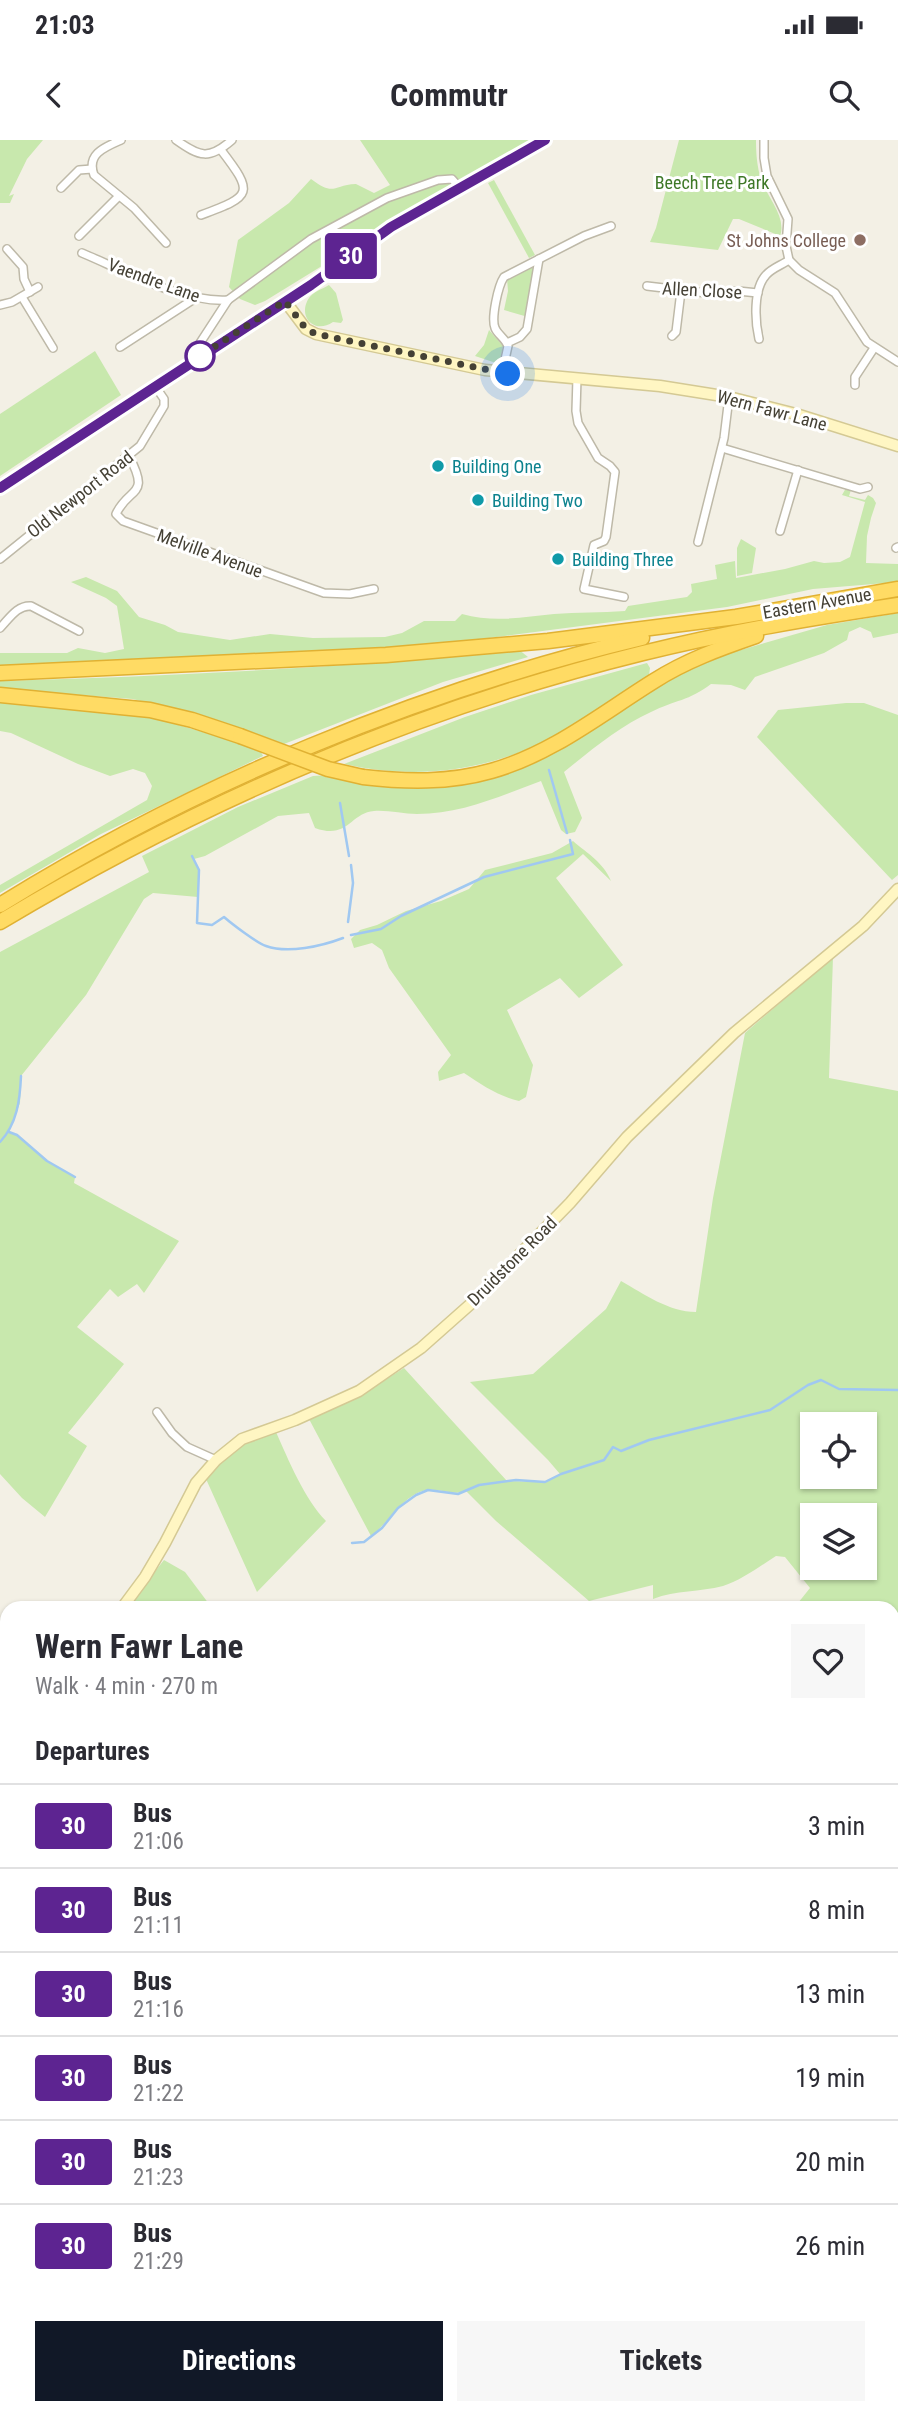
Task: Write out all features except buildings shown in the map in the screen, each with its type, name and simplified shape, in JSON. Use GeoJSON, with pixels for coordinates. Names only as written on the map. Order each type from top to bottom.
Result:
{"type":"FeatureCollection","features":[{"type":"Feature","properties":{"kind":"highway","name":"Eastern Avenue"},"geometry":{"type":"LineString","coordinates":[[736,617],[898,589]]}},
{"type":"Feature","properties":{"kind":"highway","name":"Eastern Avenue"},"geometry":{"type":"LineString","coordinates":[[818,617],[898,605]]}},
{"type":"Feature","properties":{"kind":"highway"},"geometry":{"type":"LineString","coordinates":[[0,673],[427,652],[615,634],[736,617]]}},
{"type":"Feature","properties":{"kind":"highway"},"geometry":{"type":"LineString","coordinates":[[0,905],[100,848],[182,806],[264,767],[405,709],[569,657],[736,617]]}},
{"type":"Feature","properties":{"kind":"highway"},"geometry":{"type":"LineString","coordinates":[[0,695],[150,710],[192,720],[328,769],[396,781],[434,780],[470,776],[508,765],[558,743],[679,667],[742,641],[818,617]]}},
{"type":"Feature","properties":{"kind":"highway"},"geometry":{"type":"LineString","coordinates":[[0,922],[108,860],[190,818],[286,774],[421,720],[510,690],[643,653],[818,617]]}},
{"type":"Feature","properties":{"kind":"street"},"geometry":{"type":"LineString","coordinates":[[121,140],[97,152],[92,169],[98,180],[134,208],[166,243]]}},
{"type":"Feature","properties":{"kind":"street"},"geometry":{"type":"LineString","coordinates":[[177,140],[202,155],[221,149],[232,140]]}},
{"type":"Feature","properties":{"kind":"street"},"geometry":{"type":"LineString","coordinates":[[0,488],[285,301],[391,227],[545,140]]}},
{"type":"Feature","properties":{"kind":"street"},"geometry":{"type":"LineString","coordinates":[[764,140],[767,176],[788,219],[786,246],[789,260],[799,270],[835,293],[862,335],[874,348],[898,362]]}},
{"type":"Feature","properties":{"kind":"street"},"geometry":{"type":"LineString","coordinates":[[201,215],[226,206],[243,192],[242,177],[221,149]]}},
{"type":"Feature","properties":{"kind":"street"},"geometry":{"type":"LineString","coordinates":[[61,188],[79,170],[92,169]]}},
{"type":"Feature","properties":{"kind":"street"},"geometry":{"type":"LineString","coordinates":[[185,366],[228,300],[311,239],[387,198],[446,179],[454,180],[460,188]]}},
{"type":"Feature","properties":{"kind":"street"},"geometry":{"type":"LineString","coordinates":[[79,236],[119,196]]}},
{"type":"Feature","properties":{"kind":"street"},"geometry":{"type":"LineString","coordinates":[[507,343],[495,329],[494,323],[500,283],[509,273],[591,232],[611,226]]}},
{"type":"Feature","properties":{"kind":"street"},"geometry":{"type":"LineString","coordinates":[[7,249],[23,267],[24,279],[30,292]]}},
{"type":"Feature","properties":{"kind":"street","name":"Vaendre Lane"},"geometry":{"type":"LineString","coordinates":[[82,253],[157,284],[197,297],[228,300]]}},
{"type":"Feature","properties":{"kind":"street"},"geometry":{"type":"LineString","coordinates":[[507,343],[527,330],[539,259]]}},
{"type":"Feature","properties":{"kind":"street","name":"Allen Close"},"geometry":{"type":"LineString","coordinates":[[760,339],[756,319],[758,293],[766,275],[789,260]]}},
{"type":"Feature","properties":{"kind":"street","name":"Allen Close"},"geometry":{"type":"LineString","coordinates":[[647,286],[715,294],[738,291],[758,293]]}},
{"type":"Feature","properties":{"kind":"street"},"geometry":{"type":"LineString","coordinates":[[0,305],[22,297],[37,287]]}},
{"type":"Feature","properties":{"kind":"street"},"geometry":{"type":"LineString","coordinates":[[672,336],[676,332],[681,291]]}},
{"type":"Feature","properties":{"kind":"street"},"geometry":{"type":"LineString","coordinates":[[22,297],[53,348]]}},
{"type":"Feature","properties":{"kind":"street"},"geometry":{"type":"LineString","coordinates":[[120,347],[197,297]]}},
{"type":"Feature","properties":{"kind":"street","name":"Wern Fawr Lane"},"geometry":{"type":"LineString","coordinates":[[285,301],[306,329],[316,334],[502,373],[660,386],[729,397],[796,414],[898,446]]}},
{"type":"Feature","properties":{"kind":"street"},"geometry":{"type":"LineString","coordinates":[[502,373],[507,343]]}},
{"type":"Feature","properties":{"kind":"street"},"geometry":{"type":"LineString","coordinates":[[855,384],[855,377],[874,348]]}},
{"type":"Feature","properties":{"kind":"street"},"geometry":{"type":"LineString","coordinates":[[577,378],[578,423],[598,458],[610,466],[615,476],[606,537],[604,541],[594,545],[584,589],[624,597]]}},
{"type":"Feature","properties":{"kind":"street","name":"Old Newport Road"},"geometry":{"type":"LineString","coordinates":[[0,559],[144,441],[164,406],[155,386]]}},
{"type":"Feature","properties":{"kind":"street"},"geometry":{"type":"LineString","coordinates":[[698,542],[722,448],[729,397]]}},
{"type":"Feature","properties":{"kind":"street"},"geometry":{"type":"LineString","coordinates":[[722,448],[860,489],[868,487]]}},
{"type":"Feature","properties":{"kind":"street","name":"Melville Avenue"},"geometry":{"type":"LineString","coordinates":[[129,456],[136,468],[138,483],[133,495],[116,514],[123,521],[324,593],[350,594],[374,589]]}},
{"type":"Feature","properties":{"kind":"street"},"geometry":{"type":"LineString","coordinates":[[780,531],[798,470]]}},
{"type":"Feature","properties":{"kind":"street"},"geometry":{"type":"LineString","coordinates":[[0,628],[20,608],[31,606],[79,631]]}},
{"type":"Feature","properties":{"kind":"street","name":"Druidstone Road"},"geometry":{"type":"LineString","coordinates":[[127,1601],[175,1527],[196,1483],[216,1460],[242,1439],[295,1420],[359,1391],[421,1348],[474,1301],[570,1203],[627,1137],[734,1033],[863,926],[898,889]]}},
{"type":"Feature","properties":{"kind":"street"},"geometry":{"type":"LineString","coordinates":[[158,1412],[172,1433],[187,1447],[216,1460]]}},
{"type":"Feature","properties":{"kind":"green space"},"geometry":{"type":"Polygon","coordinates":[[[0,140],[43,140],[27,159],[9,196],[14,194],[10,203],[0,203],[0,140]]]}},
{"type":"Feature","properties":{"kind":"green space"},"geometry":{"type":"Polygon","coordinates":[[[360,140],[535,140],[473,173],[265,301],[255,305],[240,299],[229,287],[238,240],[289,203],[311,179],[329,189],[356,184],[374,193],[390,185],[360,140]]]}},
{"type":"Feature","properties":{"kind":"green space","name":"Beech Tree Park"},"geometry":{"type":"Polygon","coordinates":[[[679,140],[756,140],[760,174],[781,222],[780,236],[733,219],[718,250],[650,242],[679,140]]]}},
{"type":"Feature","properties":{"kind":"green space"},"geometry":{"type":"Polygon","coordinates":[[[494,180],[535,255],[529,258],[488,183],[494,180]]]}},
{"type":"Feature","properties":{"kind":"green space"},"geometry":{"type":"Polygon","coordinates":[[[530,266],[536,270],[528,317],[504,310],[508,291],[507,279],[530,266]]]}},
{"type":"Feature","properties":{"kind":"green space"},"geometry":{"type":"Polygon","coordinates":[[[329,285],[336,293],[343,320],[341,323],[314,325],[306,317],[306,305],[313,294],[329,285]]]}},
{"type":"Feature","properties":{"kind":"green space"},"geometry":{"type":"Polygon","coordinates":[[[489,330],[503,346],[499,364],[475,356],[484,345],[489,330]]]}},
{"type":"Feature","properties":{"kind":"green space"},"geometry":{"type":"Polygon","coordinates":[[[95,351],[121,395],[0,476],[0,414],[95,351]]]}},
{"type":"Feature","properties":{"kind":"green space"},"geometry":{"type":"Polygon","coordinates":[[[846,488],[851,490],[849,496],[865,500],[868,495],[876,503],[867,536],[866,563],[898,564],[898,582],[813,589],[727,607],[466,641],[254,657],[0,667],[0,653],[67,653],[78,648],[105,653],[124,649],[117,606],[71,582],[86,577],[117,591],[139,617],[178,632],[230,640],[270,634],[313,638],[385,637],[402,633],[424,621],[455,621],[462,614],[497,619],[625,611],[628,606],[687,597],[692,592],[691,584],[717,579],[715,565],[735,561],[736,578],[814,561],[840,562],[850,557],[865,502],[842,495],[846,488]]]}},
{"type":"Feature","properties":{"kind":"green space"},"geometry":{"type":"Polygon","coordinates":[[[741,539],[756,548],[752,573],[737,576],[737,548],[741,539]]]}},
{"type":"Feature","properties":{"kind":"green space"},"geometry":{"type":"Polygon","coordinates":[[[898,613],[898,633],[873,638],[871,632],[860,627],[849,632],[847,640],[824,653],[755,677],[745,690],[731,685],[711,684],[696,694],[660,708],[617,731],[564,772],[582,818],[575,832],[566,834],[561,830],[541,781],[449,811],[417,814],[374,811],[359,816],[335,831],[315,828],[309,813],[278,816],[205,856],[194,859],[199,870],[198,897],[153,893],[144,899],[86,995],[21,1076],[20,1103],[9,1132],[17,1135],[47,1161],[75,1177],[74,1183],[179,1241],[144,1293],[137,1284],[118,1297],[110,1289],[77,1327],[124,1364],[68,1433],[87,1446],[45,1517],[22,1498],[0,1474],[0,952],[149,872],[142,856],[238,807],[313,776],[329,775],[367,785],[423,788],[470,783],[519,769],[558,750],[686,670],[727,654],[827,625],[898,613]]]}},
{"type":"Feature","properties":{"kind":"green space"},"geometry":{"type":"Polygon","coordinates":[[[518,649],[528,657],[443,682],[284,744],[243,729],[133,699],[0,689],[0,681],[259,670],[518,649]]]}},
{"type":"Feature","properties":{"kind":"green space"},"geometry":{"type":"Polygon","coordinates":[[[647,663],[650,668],[649,675],[587,716],[549,739],[500,759],[474,766],[423,772],[370,769],[344,764],[465,717],[531,695],[647,663]]]}},
{"type":"Feature","properties":{"kind":"green space"},"geometry":{"type":"Polygon","coordinates":[[[0,701],[158,719],[237,742],[261,752],[263,756],[101,834],[0,893],[0,885],[147,800],[152,786],[145,773],[133,769],[110,776],[11,733],[0,731],[0,701]]]}},
{"type":"Feature","properties":{"kind":"green space"},"geometry":{"type":"Polygon","coordinates":[[[864,703],[898,715],[898,875],[892,880],[757,737],[778,710],[864,703]]]}},
{"type":"Feature","properties":{"kind":"green space"},"geometry":{"type":"Polygon","coordinates":[[[573,841],[599,863],[611,881],[583,854],[556,878],[623,965],[579,998],[560,978],[507,1010],[533,1065],[526,1097],[519,1101],[504,1096],[464,1073],[439,1081],[438,1072],[451,1055],[389,968],[382,950],[372,943],[354,948],[351,939],[360,930],[469,889],[485,870],[552,853],[573,841]]]}},
{"type":"Feature","properties":{"kind":"green space"},"geometry":{"type":"Polygon","coordinates":[[[833,957],[829,1078],[898,1091],[898,1601],[800,1601],[810,1588],[804,1580],[877,1580],[877,1503],[800,1503],[800,1576],[785,1557],[776,1556],[744,1577],[723,1586],[653,1599],[653,1585],[589,1601],[496,1521],[466,1491],[456,1493],[427,1490],[418,1493],[403,1503],[371,1536],[309,1419],[366,1392],[404,1368],[507,1481],[545,1482],[560,1474],[470,1382],[533,1374],[606,1309],[621,1281],[666,1306],[696,1312],[713,1198],[745,1033],[833,957]]]}},
{"type":"Feature","properties":{"kind":"green space"},"geometry":{"type":"Polygon","coordinates":[[[276,1432],[304,1491],[326,1521],[257,1592],[206,1479],[237,1449],[276,1432]]]}},
{"type":"Feature","properties":{"kind":"green space"},"geometry":{"type":"Polygon","coordinates":[[[164,1560],[185,1572],[207,1601],[132,1601],[164,1560]]]}},
{"type":"Feature","properties":{"kind":"waterway"},"geometry":{"type":"LineString","coordinates":[[549,770],[567,833]]}},
{"type":"Feature","properties":{"kind":"waterway"},"geometry":{"type":"LineString","coordinates":[[340,803],[349,856]]}},
{"type":"Feature","properties":{"kind":"waterway"},"geometry":{"type":"LineString","coordinates":[[351,935],[381,929],[401,916],[484,877],[573,854],[570,840]]}},
{"type":"Feature","properties":{"kind":"waterway"},"geometry":{"type":"LineString","coordinates":[[192,856],[199,870],[197,923],[212,925],[224,917],[266,946],[284,949],[305,948],[343,938]]}},
{"type":"Feature","properties":{"kind":"waterway"},"geometry":{"type":"LineString","coordinates":[[348,922],[353,883],[351,865]]}},
{"type":"Feature","properties":{"kind":"waterway"},"geometry":{"type":"LineString","coordinates":[[0,1142],[6,1135],[16,1111],[21,1076]]}},
{"type":"Feature","properties":{"kind":"waterway"},"geometry":{"type":"LineString","coordinates":[[9,1132],[17,1135],[47,1161],[75,1177]]}},
{"type":"Feature","properties":{"kind":"waterway"},"geometry":{"type":"LineString","coordinates":[[352,1543],[364,1542],[382,1528],[398,1508],[428,1490],[458,1494],[479,1485],[516,1480],[545,1482],[604,1460],[613,1447],[621,1451],[649,1440],[770,1410],[808,1385],[821,1380],[839,1389],[898,1390]]}},
{"type":"Feature","properties":{"kind":"bus line","name":"30"},"geometry":{"type":"LineString","coordinates":[[0,488],[311,285],[391,227],[545,140]]}},
{"type":"Feature","properties":{"kind":"place","name":"St Johns College"},"geometry":{"type":"Point","coordinates":[860,240]}},
{"type":"Feature","properties":{"kind":"place","name":"Building One"},"geometry":{"type":"Point","coordinates":[438,466]}},
{"type":"Feature","properties":{"kind":"place","name":"Building Two"},"geometry":{"type":"Point","coordinates":[478,500]}},
{"type":"Feature","properties":{"kind":"place","name":"Building Three"},"geometry":{"type":"Point","coordinates":[558,559]}},
{"type":"Feature","properties":{"kind":"route"},"geometry":{"type":"LineString","coordinates":[[200,356],[197,358],[285,301],[306,329],[316,334],[508,374]]}}]}
